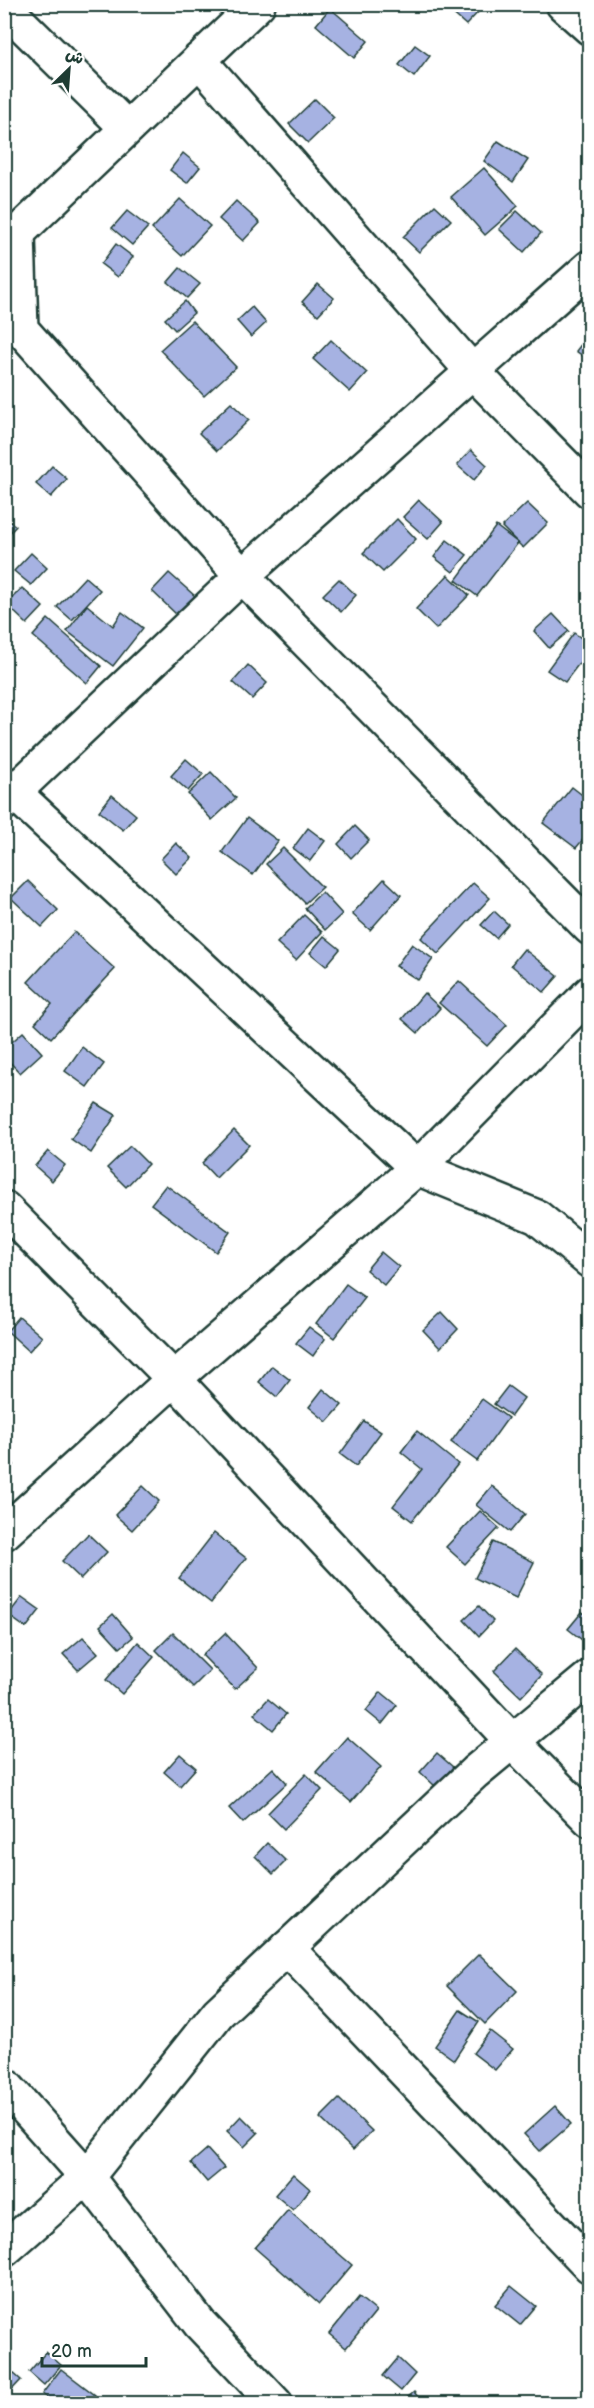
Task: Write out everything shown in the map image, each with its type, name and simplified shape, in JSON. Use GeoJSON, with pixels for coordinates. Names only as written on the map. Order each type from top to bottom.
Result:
{"type":"FeatureCollection","features":[{"type":"Feature","properties":{"kind":"street"},"geometry":{"type":"LineString","coordinates":[[258,4],[11,240],[21,329],[242,576],[590,928]]}},
{"type":"Feature","properties":{"kind":"street"},"geometry":{"type":"LineString","coordinates":[[563,4],[590,28]]}},
{"type":"Feature","properties":{"kind":"street"},"geometry":{"type":"LineString","coordinates":[[10,16],[127,128]]}},
{"type":"Feature","properties":{"kind":"street"},"geometry":{"type":"LineString","coordinates":[[199,60],[473,372],[590,491]]}},
{"type":"Feature","properties":{"kind":"street"},"geometry":{"type":"LineString","coordinates":[[590,267],[242,576],[7,793],[417,1168],[537,1217],[590,1261]]}},
{"type":"Feature","properties":{"kind":"street"},"geometry":{"type":"LineString","coordinates":[[4,1533],[174,1379],[417,1168],[590,993]]}},
{"type":"Feature","properties":{"kind":"street"},"geometry":{"type":"LineString","coordinates":[[4,1208],[174,1379],[512,1741],[590,1820]]}},
{"type":"Feature","properties":{"kind":"street"},"geometry":{"type":"LineString","coordinates":[[4,2250],[87,2177],[218,2013],[475,1772],[590,1677]]}},
{"type":"Feature","properties":{"kind":"street"},"geometry":{"type":"LineString","coordinates":[[287,1948],[590,2266]]}},
{"type":"Feature","properties":{"kind":"street"},"geometry":{"type":"LineString","coordinates":[[4,2084],[87,2177],[200,2324],[276,2403]]}},
{"type":"Feature","properties":{"kind":"building"},"geometry":{"type":"Polygon","coordinates":[[[456,4],[476,4],[481,9],[466,25],[450,11],[456,4]]]}},
{"type":"Feature","properties":{"kind":"building"},"geometry":{"type":"Polygon","coordinates":[[[330,8],[368,41],[354,58],[316,25],[330,8]]]}},
{"type":"Feature","properties":{"kind":"building"},"geometry":{"type":"Polygon","coordinates":[[[415,45],[430,56],[414,77],[399,65],[415,45]]]}},
{"type":"Feature","properties":{"kind":"building"},"geometry":{"type":"Polygon","coordinates":[[[315,99],[334,118],[308,143],[289,124],[315,99]]]}},
{"type":"Feature","properties":{"kind":"building"},"geometry":{"type":"Polygon","coordinates":[[[498,141],[528,160],[513,182],[484,161],[498,141]]]}},
{"type":"Feature","properties":{"kind":"building"},"geometry":{"type":"Polygon","coordinates":[[[183,153],[200,167],[187,183],[170,170],[183,153]]]}},
{"type":"Feature","properties":{"kind":"building"},"geometry":{"type":"Polygon","coordinates":[[[484,168],[518,206],[485,235],[451,197],[484,168]]]}},
{"type":"Feature","properties":{"kind":"building"},"geometry":{"type":"Polygon","coordinates":[[[180,199],[210,226],[182,256],[152,229],[180,199]]]}},
{"type":"Feature","properties":{"kind":"building"},"geometry":{"type":"Polygon","coordinates":[[[236,201],[260,223],[243,241],[219,219],[236,201]]]}},
{"type":"Feature","properties":{"kind":"building"},"geometry":{"type":"Polygon","coordinates":[[[435,205],[451,220],[419,252],[403,237],[435,205]]]}},
{"type":"Feature","properties":{"kind":"building"},"geometry":{"type":"Polygon","coordinates":[[[127,211],[148,227],[132,245],[112,228],[127,211]]]}},
{"type":"Feature","properties":{"kind":"building"},"geometry":{"type":"Polygon","coordinates":[[[517,211],[541,233],[524,252],[499,229],[517,211]]]}},
{"type":"Feature","properties":{"kind":"building"},"geometry":{"type":"Polygon","coordinates":[[[116,244],[133,257],[118,277],[101,264],[116,244]]]}},
{"type":"Feature","properties":{"kind":"building"},"geometry":{"type":"Polygon","coordinates":[[[180,268],[200,284],[187,298],[168,282],[180,268]]]}},
{"type":"Feature","properties":{"kind":"building"},"geometry":{"type":"Polygon","coordinates":[[[318,284],[334,298],[318,315],[302,302],[318,284]]]}},
{"type":"Feature","properties":{"kind":"building"},"geometry":{"type":"Polygon","coordinates":[[[185,301],[194,313],[175,330],[165,319],[185,301]]]}},
{"type":"Feature","properties":{"kind":"building"},"geometry":{"type":"Polygon","coordinates":[[[252,307],[266,323],[251,337],[237,321],[252,307]]]}},
{"type":"Feature","properties":{"kind":"building"},"geometry":{"type":"Polygon","coordinates":[[[192,321],[236,367],[204,396],[160,350],[192,321]]]}},
{"type":"Feature","properties":{"kind":"building"},"geometry":{"type":"Polygon","coordinates":[[[590,333],[590,361],[576,351],[590,333]]]}},
{"type":"Feature","properties":{"kind":"building"},"geometry":{"type":"Polygon","coordinates":[[[331,340],[367,373],[350,392],[313,359],[331,340]]]}},
{"type":"Feature","properties":{"kind":"building"},"geometry":{"type":"Polygon","coordinates":[[[231,403],[249,420],[217,451],[199,433],[231,403]]]}},
{"type":"Feature","properties":{"kind":"building"},"geometry":{"type":"Polygon","coordinates":[[[471,450],[487,465],[474,480],[457,465],[471,450]]]}},
{"type":"Feature","properties":{"kind":"building"},"geometry":{"type":"Polygon","coordinates":[[[52,466],[67,479],[51,497],[36,484],[52,466]]]}},
{"type":"Feature","properties":{"kind":"building"},"geometry":{"type":"Polygon","coordinates":[[[419,500],[443,522],[428,539],[403,517],[419,500]]]}},
{"type":"Feature","properties":{"kind":"building"},"geometry":{"type":"Polygon","coordinates":[[[527,503],[548,523],[523,548],[502,527],[527,503]]]}},
{"type":"Feature","properties":{"kind":"building"},"geometry":{"type":"Polygon","coordinates":[[[4,517],[16,526],[4,539],[4,517]]]}},
{"type":"Feature","properties":{"kind":"building"},"geometry":{"type":"Polygon","coordinates":[[[397,519],[416,539],[383,572],[363,553],[397,519]]]}},
{"type":"Feature","properties":{"kind":"building"},"geometry":{"type":"Polygon","coordinates":[[[496,526],[518,543],[477,596],[456,580],[496,526]]]}},
{"type":"Feature","properties":{"kind":"building"},"geometry":{"type":"Polygon","coordinates":[[[447,540],[467,555],[453,572],[434,557],[447,540]]]}},
{"type":"Feature","properties":{"kind":"building"},"geometry":{"type":"Polygon","coordinates":[[[31,553],[47,568],[31,585],[14,571],[31,553]]]}},
{"type":"Feature","properties":{"kind":"building"},"geometry":{"type":"Polygon","coordinates":[[[169,573],[195,596],[177,615],[152,591],[169,573]]]}},
{"type":"Feature","properties":{"kind":"building"},"geometry":{"type":"Polygon","coordinates":[[[448,575],[469,595],[436,629],[416,609],[448,575]]]}},
{"type":"Feature","properties":{"kind":"building"},"geometry":{"type":"Polygon","coordinates":[[[85,577],[100,590],[72,620],[57,607],[85,577]]]}},
{"type":"Feature","properties":{"kind":"building"},"geometry":{"type":"Polygon","coordinates":[[[339,579],[356,595],[341,612],[323,595],[339,579]]]}},
{"type":"Feature","properties":{"kind":"building"},"geometry":{"type":"Polygon","coordinates":[[[22,588],[43,607],[27,624],[6,604],[22,588]]]}},
{"type":"Feature","properties":{"kind":"building"},"geometry":{"type":"Polygon","coordinates":[[[87,605],[113,626],[122,612],[143,628],[113,666],[67,631],[87,605]]]}},
{"type":"Feature","properties":{"kind":"building"},"geometry":{"type":"Polygon","coordinates":[[[553,614],[569,631],[549,648],[534,631],[553,614]]]}},
{"type":"Feature","properties":{"kind":"building"},"geometry":{"type":"Polygon","coordinates":[[[48,619],[101,666],[87,683],[33,636],[48,619]]]}},
{"type":"Feature","properties":{"kind":"building"},"geometry":{"type":"Polygon","coordinates":[[[574,633],[590,644],[590,649],[565,682],[547,670],[574,633]]]}},
{"type":"Feature","properties":{"kind":"building"},"geometry":{"type":"Polygon","coordinates":[[[248,665],[267,683],[252,699],[233,682],[248,665]]]}},
{"type":"Feature","properties":{"kind":"building"},"geometry":{"type":"Polygon","coordinates":[[[186,759],[203,774],[188,791],[171,776],[186,759]]]}},
{"type":"Feature","properties":{"kind":"building"},"geometry":{"type":"Polygon","coordinates":[[[211,772],[236,798],[212,820],[188,794],[211,772]]]}},
{"type":"Feature","properties":{"kind":"building"},"geometry":{"type":"Polygon","coordinates":[[[572,787],[590,801],[590,831],[576,848],[543,823],[572,787]]]}},
{"type":"Feature","properties":{"kind":"building"},"geometry":{"type":"Polygon","coordinates":[[[112,795],[136,815],[123,830],[99,811],[112,795]]]}},
{"type":"Feature","properties":{"kind":"building"},"geometry":{"type":"Polygon","coordinates":[[[247,818],[278,841],[253,875],[222,852],[247,818]]]}},
{"type":"Feature","properties":{"kind":"building"},"geometry":{"type":"Polygon","coordinates":[[[355,826],[369,840],[351,858],[338,844],[355,826]]]}},
{"type":"Feature","properties":{"kind":"building"},"geometry":{"type":"Polygon","coordinates":[[[308,828],[325,841],[310,861],[293,848],[308,828]]]}},
{"type":"Feature","properties":{"kind":"building"},"geometry":{"type":"Polygon","coordinates":[[[176,843],[192,858],[176,874],[161,859],[176,843]]]}},
{"type":"Feature","properties":{"kind":"building"},"geometry":{"type":"Polygon","coordinates":[[[283,848],[322,887],[305,903],[266,864],[283,848]]]}},
{"type":"Feature","properties":{"kind":"building"},"geometry":{"type":"Polygon","coordinates":[[[384,879],[401,895],[370,930],[352,914],[384,879]]]}},
{"type":"Feature","properties":{"kind":"building"},"geometry":{"type":"Polygon","coordinates":[[[28,881],[58,910],[42,927],[11,898],[28,881]]]}},
{"type":"Feature","properties":{"kind":"building"},"geometry":{"type":"Polygon","coordinates":[[[473,883],[490,898],[438,954],[421,938],[473,883]]]}},
{"type":"Feature","properties":{"kind":"building"},"geometry":{"type":"Polygon","coordinates":[[[322,892],[342,914],[325,930],[305,908],[322,892]]]}},
{"type":"Feature","properties":{"kind":"building"},"geometry":{"type":"Polygon","coordinates":[[[494,911],[508,924],[496,938],[481,925],[494,911]]]}},
{"type":"Feature","properties":{"kind":"building"},"geometry":{"type":"Polygon","coordinates":[[[304,915],[322,932],[296,960],[277,943],[304,915]]]}},
{"type":"Feature","properties":{"kind":"building"},"geometry":{"type":"Polygon","coordinates":[[[74,932],[115,969],[51,1038],[35,1023],[52,1004],[28,982],[74,932]]]}},
{"type":"Feature","properties":{"kind":"building"},"geometry":{"type":"Polygon","coordinates":[[[324,936],[340,949],[326,966],[310,953],[324,936]]]}},
{"type":"Feature","properties":{"kind":"building"},"geometry":{"type":"Polygon","coordinates":[[[412,944],[433,959],[418,980],[396,966],[412,944]]]}},
{"type":"Feature","properties":{"kind":"building"},"geometry":{"type":"Polygon","coordinates":[[[524,949],[558,976],[544,992],[511,965],[524,949]]]}},
{"type":"Feature","properties":{"kind":"building"},"geometry":{"type":"Polygon","coordinates":[[[459,981],[507,1025],[487,1046],[439,1003],[459,981]]]}},
{"type":"Feature","properties":{"kind":"building"},"geometry":{"type":"Polygon","coordinates":[[[424,993],[440,1008],[418,1033],[402,1019],[424,993]]]}},
{"type":"Feature","properties":{"kind":"building"},"geometry":{"type":"Polygon","coordinates":[[[23,1032],[42,1053],[20,1073],[4,1056],[4,1049],[23,1032]]]}},
{"type":"Feature","properties":{"kind":"building"},"geometry":{"type":"Polygon","coordinates":[[[82,1047],[104,1064],[87,1087],[65,1071],[82,1047]]]}},
{"type":"Feature","properties":{"kind":"building"},"geometry":{"type":"Polygon","coordinates":[[[96,1103],[116,1115],[91,1153],[71,1139],[96,1103]]]}},
{"type":"Feature","properties":{"kind":"building"},"geometry":{"type":"Polygon","coordinates":[[[234,1130],[249,1145],[216,1178],[202,1163],[234,1130]]]}},
{"type":"Feature","properties":{"kind":"building"},"geometry":{"type":"Polygon","coordinates":[[[130,1146],[148,1164],[126,1187],[107,1168],[130,1146]]]}},
{"type":"Feature","properties":{"kind":"building"},"geometry":{"type":"Polygon","coordinates":[[[48,1151],[65,1165],[52,1181],[35,1166],[48,1151]]]}},
{"type":"Feature","properties":{"kind":"building"},"geometry":{"type":"Polygon","coordinates":[[[166,1185],[230,1232],[216,1252],[151,1204],[166,1185]]]}},
{"type":"Feature","properties":{"kind":"building"},"geometry":{"type":"Polygon","coordinates":[[[381,1252],[399,1267],[384,1285],[366,1270],[381,1252]]]}},
{"type":"Feature","properties":{"kind":"building"},"geometry":{"type":"Polygon","coordinates":[[[346,1284],[365,1298],[334,1338],[316,1324],[346,1284]]]}},
{"type":"Feature","properties":{"kind":"building"},"geometry":{"type":"Polygon","coordinates":[[[442,1312],[458,1329],[440,1348],[423,1330],[442,1312]]]}},
{"type":"Feature","properties":{"kind":"building"},"geometry":{"type":"Polygon","coordinates":[[[19,1317],[42,1337],[29,1351],[7,1331],[19,1317]]]}},
{"type":"Feature","properties":{"kind":"building"},"geometry":{"type":"Polygon","coordinates":[[[309,1327],[325,1339],[313,1356],[296,1343],[309,1327]]]}},
{"type":"Feature","properties":{"kind":"building"},"geometry":{"type":"Polygon","coordinates":[[[272,1366],[290,1380],[277,1397],[259,1382],[272,1366]]]}},
{"type":"Feature","properties":{"kind":"building"},"geometry":{"type":"Polygon","coordinates":[[[508,1386],[524,1398],[511,1416],[494,1404],[508,1386]]]}},
{"type":"Feature","properties":{"kind":"building"},"geometry":{"type":"Polygon","coordinates":[[[323,1389],[342,1405],[327,1422],[309,1407],[323,1389]]]}},
{"type":"Feature","properties":{"kind":"building"},"geometry":{"type":"Polygon","coordinates":[[[482,1399],[508,1418],[477,1461],[451,1442],[482,1399]]]}},
{"type":"Feature","properties":{"kind":"building"},"geometry":{"type":"Polygon","coordinates":[[[364,1421],[381,1432],[356,1466],[340,1454],[364,1421]]]}},
{"type":"Feature","properties":{"kind":"building"},"geometry":{"type":"Polygon","coordinates":[[[417,1431],[458,1464],[412,1521],[393,1506],[422,1469],[401,1452],[417,1431]]]}},
{"type":"Feature","properties":{"kind":"building"},"geometry":{"type":"Polygon","coordinates":[[[4,1458],[14,1465],[4,1479],[4,1458]]]}},
{"type":"Feature","properties":{"kind":"building"},"geometry":{"type":"Polygon","coordinates":[[[143,1486],[159,1501],[132,1530],[115,1515],[143,1486]]]}},
{"type":"Feature","properties":{"kind":"building"},"geometry":{"type":"Polygon","coordinates":[[[492,1486],[525,1514],[510,1532],[476,1505],[492,1486]]]}},
{"type":"Feature","properties":{"kind":"building"},"geometry":{"type":"Polygon","coordinates":[[[480,1511],[499,1528],[465,1564],[446,1547],[480,1511]]]}},
{"type":"Feature","properties":{"kind":"building"},"geometry":{"type":"Polygon","coordinates":[[[214,1533],[246,1558],[211,1603],[179,1578],[214,1533]]]}},
{"type":"Feature","properties":{"kind":"building"},"geometry":{"type":"Polygon","coordinates":[[[88,1534],[107,1552],[81,1579],[62,1561],[88,1534]]]}},
{"type":"Feature","properties":{"kind":"building"},"geometry":{"type":"Polygon","coordinates":[[[493,1542],[534,1562],[516,1598],[475,1578],[493,1542]]]}},
{"type":"Feature","properties":{"kind":"building"},"geometry":{"type":"Polygon","coordinates":[[[22,1597],[40,1610],[26,1628],[8,1615],[22,1597]]]}},
{"type":"Feature","properties":{"kind":"building"},"geometry":{"type":"Polygon","coordinates":[[[479,1606],[493,1621],[479,1636],[464,1620],[479,1606]]]}},
{"type":"Feature","properties":{"kind":"building"},"geometry":{"type":"Polygon","coordinates":[[[582,1612],[590,1617],[590,1639],[586,1643],[568,1629],[582,1612]]]}},
{"type":"Feature","properties":{"kind":"building"},"geometry":{"type":"Polygon","coordinates":[[[113,1614],[133,1637],[120,1648],[100,1626],[113,1614]]]}},
{"type":"Feature","properties":{"kind":"building"},"geometry":{"type":"Polygon","coordinates":[[[173,1633],[210,1670],[193,1687],[156,1650],[173,1633]]]}},
{"type":"Feature","properties":{"kind":"building"},"geometry":{"type":"Polygon","coordinates":[[[225,1633],[258,1668],[235,1689],[202,1655],[225,1633]]]}},
{"type":"Feature","properties":{"kind":"building"},"geometry":{"type":"Polygon","coordinates":[[[83,1637],[98,1653],[78,1670],[63,1654],[83,1637]]]}},
{"type":"Feature","properties":{"kind":"building"},"geometry":{"type":"Polygon","coordinates":[[[138,1642],[154,1657],[122,1694],[106,1680],[138,1642]]]}},
{"type":"Feature","properties":{"kind":"building"},"geometry":{"type":"Polygon","coordinates":[[[515,1649],[542,1675],[521,1697],[494,1671],[515,1649]]]}},
{"type":"Feature","properties":{"kind":"building"},"geometry":{"type":"Polygon","coordinates":[[[381,1692],[397,1705],[382,1724],[366,1711],[381,1692]]]}},
{"type":"Feature","properties":{"kind":"building"},"geometry":{"type":"Polygon","coordinates":[[[268,1699],[286,1714],[273,1730],[254,1714],[268,1699]]]}},
{"type":"Feature","properties":{"kind":"building"},"geometry":{"type":"Polygon","coordinates":[[[347,1737],[381,1767],[351,1802],[316,1772],[347,1737]]]}},
{"type":"Feature","properties":{"kind":"building"},"geometry":{"type":"Polygon","coordinates":[[[437,1753],[453,1767],[436,1787],[420,1772],[437,1753]]]}},
{"type":"Feature","properties":{"kind":"building"},"geometry":{"type":"Polygon","coordinates":[[[180,1754],[196,1768],[180,1786],[164,1772],[180,1754]]]}},
{"type":"Feature","properties":{"kind":"building"},"geometry":{"type":"Polygon","coordinates":[[[273,1768],[287,1783],[243,1823],[229,1808],[273,1768]]]}},
{"type":"Feature","properties":{"kind":"building"},"geometry":{"type":"Polygon","coordinates":[[[306,1774],[322,1790],[284,1829],[268,1813],[306,1774]]]}},
{"type":"Feature","properties":{"kind":"building"},"geometry":{"type":"Polygon","coordinates":[[[267,1843],[286,1861],[273,1874],[255,1856],[267,1843]]]}},
{"type":"Feature","properties":{"kind":"building"},"geometry":{"type":"Polygon","coordinates":[[[479,1954],[517,1991],[485,2024],[447,1986],[479,1954]]]}},
{"type":"Feature","properties":{"kind":"building"},"geometry":{"type":"Polygon","coordinates":[[[460,2010],[479,2022],[454,2060],[435,2046],[460,2010]]]}},
{"type":"Feature","properties":{"kind":"building"},"geometry":{"type":"Polygon","coordinates":[[[490,2031],[513,2049],[495,2070],[473,2053],[490,2031]]]}},
{"type":"Feature","properties":{"kind":"building"},"geometry":{"type":"Polygon","coordinates":[[[339,2099],[372,2131],[353,2150],[320,2118],[339,2099]]]}},
{"type":"Feature","properties":{"kind":"building"},"geometry":{"type":"Polygon","coordinates":[[[555,2106],[571,2124],[540,2151],[524,2134],[555,2106]]]}},
{"type":"Feature","properties":{"kind":"building"},"geometry":{"type":"Polygon","coordinates":[[[241,2116],[258,2133],[244,2147],[227,2131],[241,2116]]]}},
{"type":"Feature","properties":{"kind":"building"},"geometry":{"type":"Polygon","coordinates":[[[207,2149],[224,2168],[207,2182],[191,2163],[207,2149]]]}},
{"type":"Feature","properties":{"kind":"building"},"geometry":{"type":"Polygon","coordinates":[[[293,2174],[310,2189],[293,2210],[275,2195],[293,2174]]]}},
{"type":"Feature","properties":{"kind":"building"},"geometry":{"type":"Polygon","coordinates":[[[288,2210],[352,2265],[319,2304],[255,2248],[288,2210]]]}},
{"type":"Feature","properties":{"kind":"building"},"geometry":{"type":"Polygon","coordinates":[[[511,2286],[536,2306],[520,2325],[495,2305],[511,2286]]]}},
{"type":"Feature","properties":{"kind":"building"},"geometry":{"type":"Polygon","coordinates":[[[359,2297],[376,2311],[346,2348],[329,2334],[359,2297]]]}},
{"type":"Feature","properties":{"kind":"building"},"geometry":{"type":"Polygon","coordinates":[[[46,2352],[61,2365],[44,2385],[29,2372],[46,2352]]]}},
{"type":"Feature","properties":{"kind":"building"},"geometry":{"type":"Polygon","coordinates":[[[398,2358],[415,2374],[401,2391],[383,2376],[398,2358]]]}},
{"type":"Feature","properties":{"kind":"building"},"geometry":{"type":"Polygon","coordinates":[[[4,2365],[21,2380],[4,2398],[4,2365]]]}},
{"type":"Feature","properties":{"kind":"building"},"geometry":{"type":"Polygon","coordinates":[[[61,2369],[95,2395],[89,2404],[55,2404],[42,2394],[61,2369]]]}},
{"type":"Feature","properties":{"kind":"building"},"geometry":{"type":"Polygon","coordinates":[[[414,2392],[424,2404],[400,2404],[414,2392]]]}}]}
